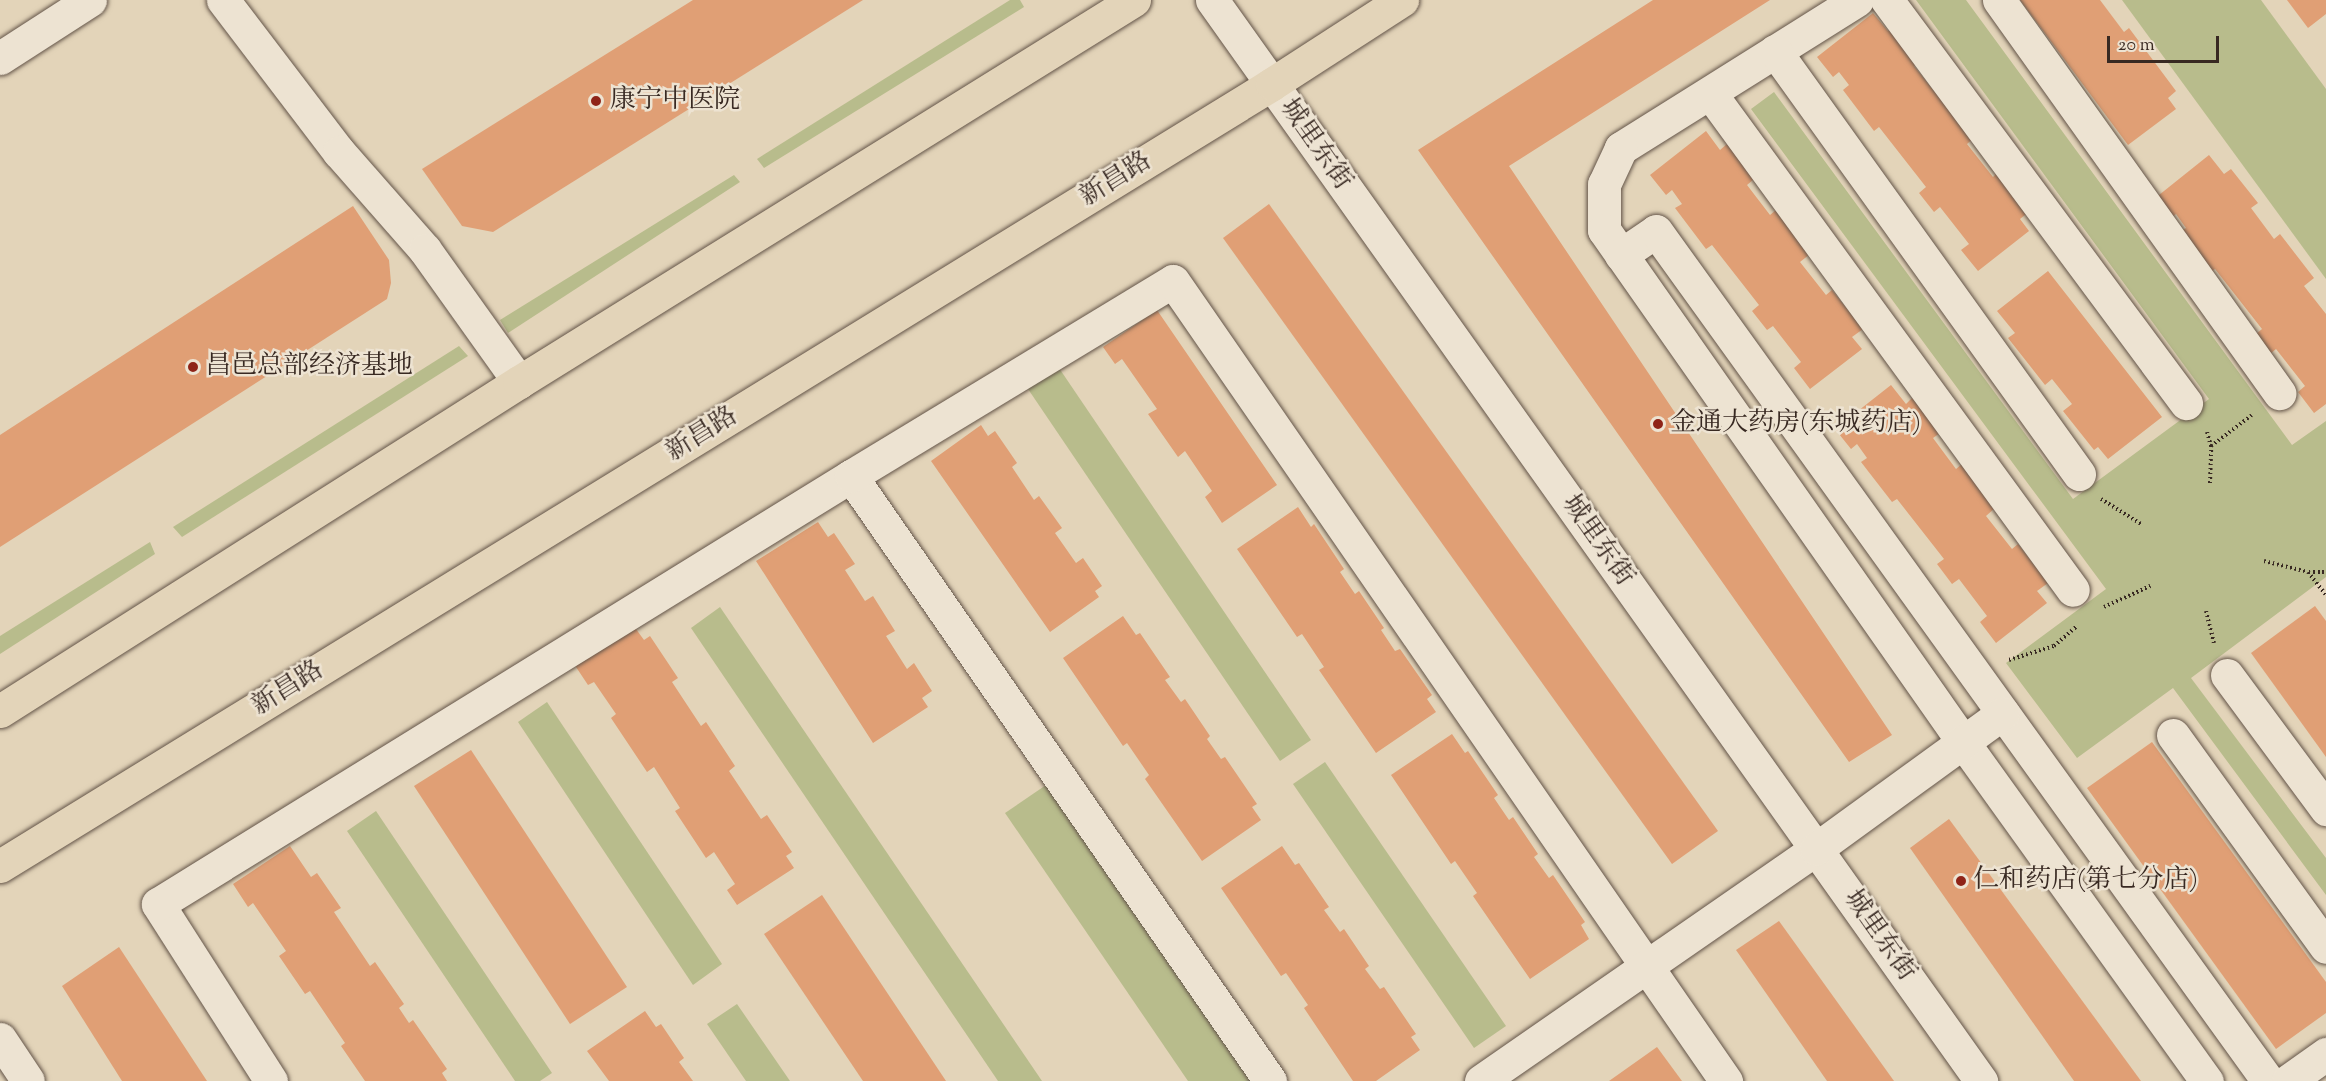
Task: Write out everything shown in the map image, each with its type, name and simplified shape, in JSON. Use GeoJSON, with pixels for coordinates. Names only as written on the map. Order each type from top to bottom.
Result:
{"type":"FeatureCollection","features":[{"type":"Feature","properties":{"kind":"main road"},"geometry":{"type":"LineString","coordinates":[[0,711],[519,382],[1134,0]]}},
{"type":"Feature","properties":{"kind":"main road","name":"新昌路"},"geometry":{"type":"LineString","coordinates":[[0,866],[1272,84],[1402,0]]}},
{"type":"Feature","properties":{"kind":"street"},"geometry":{"type":"LineString","coordinates":[[0,58],[90,0]]}},
{"type":"Feature","properties":{"kind":"street"},"geometry":{"type":"LineString","coordinates":[[224,0],[339,152],[425,250],[500,352],[519,382]]}},
{"type":"Feature","properties":{"kind":"street","name":"城里东街"},"geometry":{"type":"LineString","coordinates":[[1212,0],[1982,1081]]}},
{"type":"Feature","properties":{"kind":"street"},"geometry":{"type":"LineString","coordinates":[[1857,0],[1621,148],[1604,184],[1604,230],[1963,742],[2207,1081]]}},
{"type":"Feature","properties":{"kind":"street"},"geometry":{"type":"LineString","coordinates":[[1887,0],[2186,403]]}},
{"type":"Feature","properties":{"kind":"street"},"geometry":{"type":"LineString","coordinates":[[1999,0],[2280,393]]}},
{"type":"Feature","properties":{"kind":"street"},"geometry":{"type":"LineString","coordinates":[[1775,51],[2079,474]]}},
{"type":"Feature","properties":{"kind":"street"},"geometry":{"type":"LineString","coordinates":[[1710,93],[2085,601]]}},
{"type":"Feature","properties":{"kind":"street"},"geometry":{"type":"LineString","coordinates":[[1621,255],[1656,231],[2268,1081]]}},
{"type":"Feature","properties":{"kind":"street"},"geometry":{"type":"LineString","coordinates":[[271,1081],[158,904],[851,476],[1173,282],[1649,966],[1726,1081]]}},
{"type":"Feature","properties":{"kind":"street"},"geometry":{"type":"LineString","coordinates":[[851,476],[1270,1081]]}},
{"type":"Feature","properties":{"kind":"street"},"geometry":{"type":"LineString","coordinates":[[2227,675],[2326,809]]}},
{"type":"Feature","properties":{"kind":"street"},"geometry":{"type":"LineString","coordinates":[[1481,1081],[1816,849],[2003,713]]}},
{"type":"Feature","properties":{"kind":"street"},"geometry":{"type":"LineString","coordinates":[[2173,735],[2326,947]]}},
{"type":"Feature","properties":{"kind":"street"},"geometry":{"type":"LineString","coordinates":[[0,1040],[28,1081]]}},
{"type":"Feature","properties":{"kind":"street"},"geometry":{"type":"LineString","coordinates":[[2288,1081],[2326,1053]]}},
{"type":"Feature","properties":{"kind":"path"},"geometry":{"type":"LineString","coordinates":[[2210,483],[2211,446],[2280,393]]}},
{"type":"Feature","properties":{"kind":"path"},"geometry":{"type":"LineString","coordinates":[[2079,474],[2105,504],[2141,524]]}},
{"type":"Feature","properties":{"kind":"path"},"geometry":{"type":"LineString","coordinates":[[2264,561],[2308,572],[2326,572]]}},
{"type":"Feature","properties":{"kind":"path"},"geometry":{"type":"LineString","coordinates":[[2308,572],[2326,595]]}},
{"type":"Feature","properties":{"kind":"path"},"geometry":{"type":"LineString","coordinates":[[2085,601],[2150,586]]}},
{"type":"Feature","properties":{"kind":"path"},"geometry":{"type":"LineString","coordinates":[[1973,671],[2054,646],[2080,624]]}},
{"type":"Feature","properties":{"kind":"green space"},"geometry":{"type":"Polygon","coordinates":[[[1010,0],[1020,0],[1024,7],[764,168],[757,159],[1010,0]]]}},
{"type":"Feature","properties":{"kind":"green space"},"geometry":{"type":"Polygon","coordinates":[[[1916,0],[1966,0],[2292,445],[2326,421],[2326,577],[2191,678],[2326,858],[2326,895],[2173,688],[2077,758],[2006,663],[2106,589],[1751,109],[1774,92],[2073,499],[2209,399],[1916,0]]]}},
{"type":"Feature","properties":{"kind":"green space"},"geometry":{"type":"Polygon","coordinates":[[[2122,0],[2261,0],[2326,89],[2326,279],[2122,0]]]}},
{"type":"Feature","properties":{"kind":"green space"},"geometry":{"type":"Polygon","coordinates":[[[734,175],[740,182],[508,333],[500,320],[734,175]]]}},
{"type":"Feature","properties":{"kind":"green space"},"geometry":{"type":"Polygon","coordinates":[[[459,346],[468,356],[182,537],[173,527],[459,346]]]}},
{"type":"Feature","properties":{"kind":"green space"},"geometry":{"type":"Polygon","coordinates":[[[1059,368],[1311,740],[1280,761],[1028,389],[1059,368]]]}},
{"type":"Feature","properties":{"kind":"green space"},"geometry":{"type":"Polygon","coordinates":[[[150,542],[155,554],[0,654],[0,636],[150,542]]]}},
{"type":"Feature","properties":{"kind":"green space"},"geometry":{"type":"Polygon","coordinates":[[[720,607],[1042,1081],[998,1081],[691,628],[720,607]]]}},
{"type":"Feature","properties":{"kind":"green space"},"geometry":{"type":"Polygon","coordinates":[[[547,702],[722,964],[693,985],[518,722],[547,702]]]}},
{"type":"Feature","properties":{"kind":"green space"},"geometry":{"type":"Polygon","coordinates":[[[1325,762],[1506,1026],[1474,1048],[1293,784],[1325,762]]]}},
{"type":"Feature","properties":{"kind":"green space"},"geometry":{"type":"Polygon","coordinates":[[[1049,783],[1251,1081],[1188,1081],[1005,813],[1049,783]]]}},
{"type":"Feature","properties":{"kind":"green space"},"geometry":{"type":"Polygon","coordinates":[[[376,811],[552,1073],[540,1081],[515,1081],[347,831],[376,811]]]}},
{"type":"Feature","properties":{"kind":"green space"},"geometry":{"type":"Polygon","coordinates":[[[737,1004],[790,1081],[746,1081],[707,1024],[737,1004]]]}},
{"type":"Feature","properties":{"kind":"building"},"geometry":{"type":"Polygon","coordinates":[[[693,0],[863,0],[493,232],[462,226],[422,169],[693,0]]]}},
{"type":"Feature","properties":{"kind":"building"},"geometry":{"type":"Polygon","coordinates":[[[1653,0],[1770,0],[1509,166],[1892,735],[1849,762],[1418,150],[1653,0]]]}},
{"type":"Feature","properties":{"kind":"building"},"geometry":{"type":"Polygon","coordinates":[[[2020,0],[2100,0],[2124,32],[2129,28],[2176,91],[2168,98],[2176,109],[2128,145],[2020,0]]]}},
{"type":"Feature","properties":{"kind":"building"},"geometry":{"type":"Polygon","coordinates":[[[2287,0],[2326,0],[2326,14],[2308,28],[2287,0]]]}},
{"type":"Feature","properties":{"kind":"building"},"geometry":{"type":"Polygon","coordinates":[[[1873,13],[1888,31],[1895,26],[1921,61],[1914,66],[1938,96],[1944,92],[1977,135],[1967,144],[1993,177],[1999,171],[2030,211],[2020,219],[2029,231],[1978,271],[1961,250],[1969,244],[1940,207],[1934,212],[1919,193],[1926,187],[1879,127],[1874,131],[1843,90],[1849,85],[1839,72],[1833,77],[1817,57],[1873,13]]]}},
{"type":"Feature","properties":{"kind":"building"},"geometry":{"type":"Polygon","coordinates":[[[1706,131],[1720,150],[1727,144],[1754,179],[1747,185],[1770,215],[1776,210],[1810,254],[1800,262],[1826,295],[1832,290],[1863,329],[1852,337],[1862,349],[1810,389],[1794,368],[1801,362],[1773,326],[1767,330],[1752,311],[1759,305],[1712,245],[1706,249],[1675,208],[1682,204],[1672,190],[1666,195],[1650,175],[1706,131]]]}},
{"type":"Feature","properties":{"kind":"building"},"geometry":{"type":"Polygon","coordinates":[[[2209,155],[2224,174],[2231,169],[2258,203],[2251,208],[2274,239],[2280,234],[2314,278],[2304,286],[2326,314],[2326,404],[2314,413],[2298,392],[2305,386],[2276,349],[2270,354],[2255,335],[2262,329],[2215,269],[2211,272],[2179,232],[2186,228],[2176,214],[2169,220],[2154,199],[2209,155]]]}},
{"type":"Feature","properties":{"kind":"building"},"geometry":{"type":"Polygon","coordinates":[[[1269,204],[1718,831],[1672,864],[1223,238],[1269,204]]]}},
{"type":"Feature","properties":{"kind":"building","name":"昌邑总部经济基地"},"geometry":{"type":"Polygon","coordinates":[[[353,206],[389,260],[391,283],[387,299],[0,547],[0,435],[353,206]]]}},
{"type":"Feature","properties":{"kind":"building"},"geometry":{"type":"Polygon","coordinates":[[[2048,271],[2162,417],[2108,459],[2098,447],[2094,450],[2063,411],[2072,404],[2052,379],[2045,385],[2008,338],[2015,333],[1997,311],[2048,271]]]}},
{"type":"Feature","properties":{"kind":"building"},"geometry":{"type":"Polygon","coordinates":[[[1157,310],[1277,485],[1222,523],[1205,497],[1212,491],[1185,451],[1178,457],[1148,414],[1157,409],[1122,359],[1115,364],[1103,347],[1157,310]]]}},
{"type":"Feature","properties":{"kind":"building"},"geometry":{"type":"Polygon","coordinates":[[[1891,385],[1906,404],[1912,398],[1940,433],[1933,438],[1956,469],[1962,464],[1996,507],[1986,516],[2012,549],[2018,544],[2048,583],[2037,591],[2047,603],[1996,643],[1980,622],[1987,616],[1959,579],[1952,584],[1937,564],[1944,559],[1897,499],[1892,502],[1861,462],[1867,458],[1857,444],[1851,449],[1835,429],[1891,385]]]}},
{"type":"Feature","properties":{"kind":"building"},"geometry":{"type":"Polygon","coordinates":[[[981,425],[988,436],[995,431],[1017,463],[1012,467],[1034,500],[1039,496],[1062,528],[1055,533],[1076,563],[1083,558],[1102,586],[1095,591],[1099,597],[1050,632],[931,461],[981,425]]]}},
{"type":"Feature","properties":{"kind":"building"},"geometry":{"type":"Polygon","coordinates":[[[1298,507],[1311,527],[1314,524],[1344,569],[1340,572],[1355,594],[1359,591],[1384,628],[1381,630],[1395,651],[1400,649],[1432,695],[1427,699],[1436,712],[1376,753],[1319,670],[1324,667],[1302,634],[1297,637],[1237,549],[1298,507]]]}},
{"type":"Feature","properties":{"kind":"building"},"geometry":{"type":"Polygon","coordinates":[[[818,522],[828,537],[834,533],[855,564],[845,570],[865,601],[873,596],[895,631],[886,636],[907,669],[914,663],[932,691],[922,698],[928,707],[873,743],[756,561],[818,522]]]}},
{"type":"Feature","properties":{"kind":"building"},"geometry":{"type":"Polygon","coordinates":[[[2315,606],[2326,621],[2326,757],[2251,653],[2315,606]]]}},
{"type":"Feature","properties":{"kind":"building"},"geometry":{"type":"Polygon","coordinates":[[[1123,616],[1136,635],[1140,633],[1170,677],[1165,680],[1181,702],[1185,699],[1210,736],[1207,739],[1221,759],[1225,757],[1257,804],[1252,807],[1261,820],[1202,861],[1145,779],[1149,775],[1127,743],[1123,746],[1063,658],[1123,616]]]}},
{"type":"Feature","properties":{"kind":"building"},"geometry":{"type":"Polygon","coordinates":[[[633,625],[644,640],[650,636],[678,678],[672,682],[701,726],[706,722],[735,766],[729,771],[761,819],[767,815],[792,852],[786,856],[794,868],[737,905],[727,890],[735,884],[714,852],[706,858],[675,811],[680,808],[654,767],[647,772],[611,718],[616,714],[594,682],[588,685],[574,664],[633,625]]]}},
{"type":"Feature","properties":{"kind":"building"},"geometry":{"type":"Polygon","coordinates":[[[1452,734],[1465,753],[1468,751],[1498,795],[1494,798],[1509,820],[1513,817],[1538,854],[1534,857],[1549,878],[1553,875],[1585,922],[1581,925],[1589,939],[1530,979],[1473,896],[1477,893],[1455,861],[1451,864],[1391,775],[1452,734]]]}},
{"type":"Feature","properties":{"kind":"building"},"geometry":{"type":"Polygon","coordinates":[[[2152,742],[2326,982],[2326,1013],[2276,1049],[2087,788],[2152,742]]]}},
{"type":"Feature","properties":{"kind":"building"},"geometry":{"type":"Polygon","coordinates":[[[471,750],[627,987],[570,1024],[414,786],[471,750]]]}},
{"type":"Feature","properties":{"kind":"building"},"geometry":{"type":"Polygon","coordinates":[[[1949,819],[2141,1081],[2074,1081],[1910,848],[1949,819]]]}},
{"type":"Feature","properties":{"kind":"building"},"geometry":{"type":"Polygon","coordinates":[[[290,846],[311,877],[317,873],[341,908],[334,912],[370,966],[375,962],[404,1004],[399,1008],[409,1023],[413,1020],[447,1069],[442,1073],[447,1081],[365,1081],[341,1046],[345,1043],[310,991],[305,994],[279,956],[286,951],[253,903],[248,907],[233,884],[290,846]]]}},
{"type":"Feature","properties":{"kind":"building"},"geometry":{"type":"Polygon","coordinates":[[[1282,846],[1295,865],[1299,863],[1329,907],[1324,910],[1340,932],[1344,929],[1369,966],[1365,969],[1380,989],[1384,987],[1416,1034],[1411,1037],[1420,1050],[1376,1081],[1353,1081],[1304,1008],[1308,1005],[1286,973],[1281,976],[1221,888],[1282,846]]]}},
{"type":"Feature","properties":{"kind":"building"},"geometry":{"type":"Polygon","coordinates":[[[822,895],[946,1081],[863,1081],[764,934],[822,895]]]}},
{"type":"Feature","properties":{"kind":"building"},"geometry":{"type":"Polygon","coordinates":[[[1779,921],[1894,1081],[1827,1081],[1736,950],[1779,921]]]}},
{"type":"Feature","properties":{"kind":"building"},"geometry":{"type":"Polygon","coordinates":[[[119,947],[207,1081],[122,1081],[62,986],[119,947]]]}},
{"type":"Feature","properties":{"kind":"building"},"geometry":{"type":"Polygon","coordinates":[[[645,1011],[656,1027],[661,1024],[684,1058],[679,1062],[693,1081],[609,1081],[587,1051],[645,1011]]]}},
{"type":"Feature","properties":{"kind":"building"},"geometry":{"type":"Polygon","coordinates":[[[1657,1047],[1682,1081],[1609,1081],[1657,1047]]]}},
{"type":"Feature","properties":{"kind":"place","name":"康宁中医院"},"geometry":{"type":"Point","coordinates":[596,101]}},
{"type":"Feature","properties":{"kind":"place","name":"昌邑总部经济基地"},"geometry":{"type":"Point","coordinates":[193,367]}},
{"type":"Feature","properties":{"kind":"place","name":"金通大药房(东城药店)"},"geometry":{"type":"Point","coordinates":[1658,424]}},
{"type":"Feature","properties":{"kind":"place","name":"仁和药店(第七分店)"},"geometry":{"type":"Point","coordinates":[1961,881]}}]}
